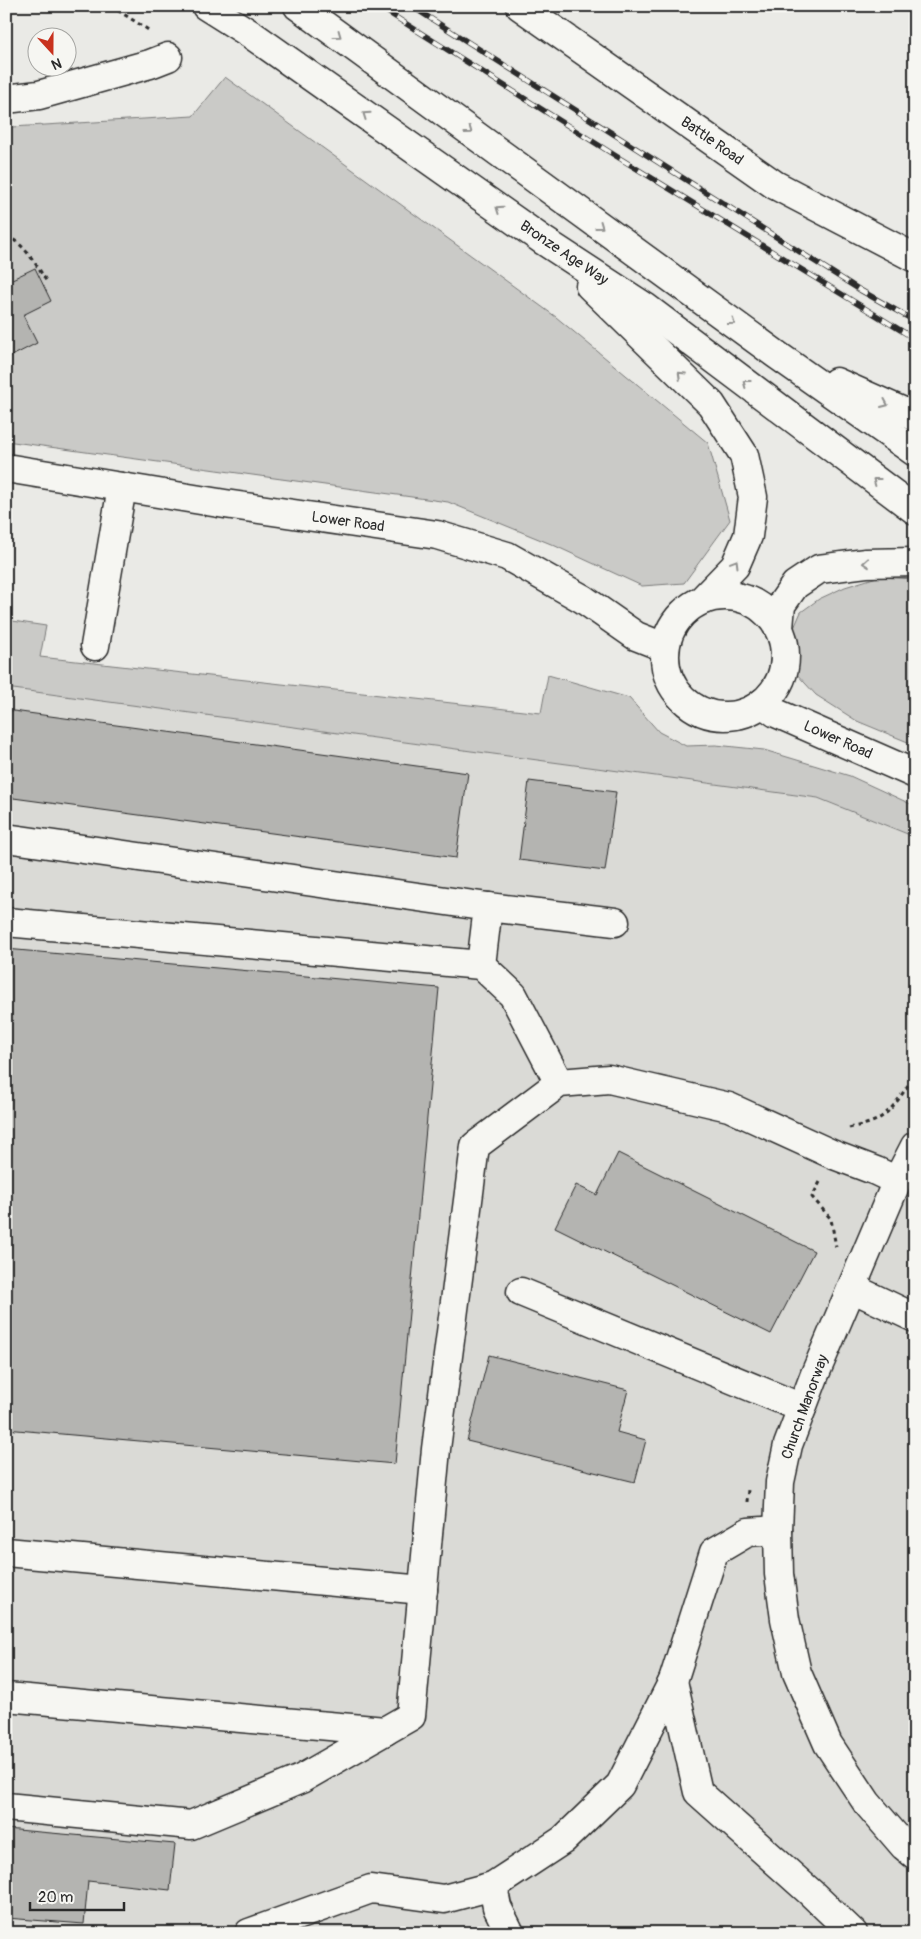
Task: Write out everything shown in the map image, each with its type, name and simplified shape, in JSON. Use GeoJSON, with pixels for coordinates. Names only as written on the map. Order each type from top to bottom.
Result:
{"type":"FeatureCollection","features":[{"type":"Feature","properties":{"kind":"main road","name":"Bronze Age Way"},"geometry":{"type":"LineString","coordinates":[[206,6],[252,35],[544,241],[645,307],[915,510]]}},
{"type":"Feature","properties":{"kind":"main road"},"geometry":{"type":"LineString","coordinates":[[298,6],[777,355],[915,452]]}},
{"type":"Feature","properties":{"kind":"main road","name":"Battle Road"},"geometry":{"type":"LineString","coordinates":[[520,6],[775,185],[915,258]]}},
{"type":"Feature","properties":{"kind":"main road"},"geometry":{"type":"LineString","coordinates":[[6,99],[39,95],[150,64],[168,57]]}},
{"type":"Feature","properties":{"kind":"main road"},"geometry":{"type":"LineString","coordinates":[[544,241],[711,404],[744,455],[753,497],[748,536],[735,566],[703,599],[683,612],[670,630],[664,647],[665,668],[672,688],[686,704],[714,716],[735,717],[755,710],[762,704],[779,683],[784,669],[785,648],[779,628],[781,605],[795,585],[819,570],[866,563],[915,562]]}},
{"type":"Feature","properties":{"kind":"main road"},"geometry":{"type":"LineString","coordinates":[[777,355],[915,417]]}},
{"type":"Feature","properties":{"kind":"main road","name":"Lower Road"},"geometry":{"type":"LineString","coordinates":[[6,468],[225,504],[437,535],[507,556],[584,599],[636,636],[664,647]]}},
{"type":"Feature","properties":{"kind":"main road"},"geometry":{"type":"LineString","coordinates":[[95,646],[122,487]]}},
{"type":"Feature","properties":{"kind":"main road"},"geometry":{"type":"LineString","coordinates":[[703,599],[724,595],[745,598],[763,609],[779,628]]}},
{"type":"Feature","properties":{"kind":"main road","name":"Lower Road"},"geometry":{"type":"LineString","coordinates":[[762,704],[776,713],[915,774]]}},
{"type":"Feature","properties":{"kind":"main road"},"geometry":{"type":"LineString","coordinates":[[6,838],[488,907],[615,922]]}},
{"type":"Feature","properties":{"kind":"main road"},"geometry":{"type":"LineString","coordinates":[[482,965],[488,907]]}},
{"type":"Feature","properties":{"kind":"main road"},"geometry":{"type":"LineString","coordinates":[[6,922],[482,965],[513,995],[559,1083]]}},
{"type":"Feature","properties":{"kind":"main road"},"geometry":{"type":"LineString","coordinates":[[6,1807],[191,1825],[301,1779],[411,1716],[438,1439],[475,1146],[559,1083],[609,1079],[729,1107],[834,1156],[876,1171],[897,1181]]}},
{"type":"Feature","properties":{"kind":"main road","name":"Church Manorway"},"geometry":{"type":"LineString","coordinates":[[915,1146],[897,1181],[788,1445],[780,1482],[778,1530],[779,1574],[785,1619],[796,1673],[828,1744],[867,1803],[915,1856]]}},
{"type":"Feature","properties":{"kind":"main road"},"geometry":{"type":"LineString","coordinates":[[852,1288],[915,1318]]}},
{"type":"Feature","properties":{"kind":"main road"},"geometry":{"type":"LineString","coordinates":[[521,1292],[802,1408]]}},
{"type":"Feature","properties":{"kind":"main road"},"geometry":{"type":"LineString","coordinates":[[249,1933],[370,1889],[444,1899],[493,1886],[564,1840],[620,1785],[673,1681],[714,1552],[748,1532],[778,1530]]}},
{"type":"Feature","properties":{"kind":"main road"},"geometry":{"type":"LineString","coordinates":[[6,1552],[423,1590]]}},
{"type":"Feature","properties":{"kind":"main road"},"geometry":{"type":"LineString","coordinates":[[673,1681],[698,1792],[853,1933]]}},
{"type":"Feature","properties":{"kind":"main road"},"geometry":{"type":"LineString","coordinates":[[6,1697],[385,1731]]}},
{"type":"Feature","properties":{"kind":"main road"},"geometry":{"type":"LineString","coordinates":[[493,1886],[497,1907],[510,1933]]}},
{"type":"Feature","properties":{"kind":"path"},"geometry":{"type":"LineString","coordinates":[[111,6],[152,32]]}},
{"type":"Feature","properties":{"kind":"path"},"geometry":{"type":"LineString","coordinates":[[6,237],[11,238],[30,255],[47,282]]}},
{"type":"Feature","properties":{"kind":"path"},"geometry":{"type":"LineString","coordinates":[[848,1128],[873,1121],[884,1114],[902,1095],[915,1074]]}},
{"type":"Feature","properties":{"kind":"path"},"geometry":{"type":"LineString","coordinates":[[812,1198],[831,1220]]}},
{"type":"Feature","properties":{"kind":"shaded area"},"geometry":{"type":"Polygon","coordinates":[[[225,77],[556,317],[708,443],[730,520],[684,583],[642,586],[551,544],[448,502],[6,441],[6,129],[12,127],[193,116],[225,77]]]}},
{"type":"Feature","properties":{"kind":"shaded area"},"geometry":{"type":"Polygon","coordinates":[[[877,577],[915,579],[915,745],[857,721],[816,695],[794,671],[791,651],[794,628],[801,612],[819,599],[845,587],[877,577]]]}},
{"type":"Feature","properties":{"kind":"shaded area"},"geometry":{"type":"Polygon","coordinates":[[[6,620],[46,626],[40,657],[541,713],[548,675],[629,698],[659,732],[686,746],[716,745],[764,750],[850,776],[915,806],[915,837],[818,798],[6,688],[6,620]]]}},
{"type":"Feature","properties":{"kind":"shaded area"},"geometry":{"type":"Polygon","coordinates":[[[6,688],[818,798],[915,837],[915,1933],[6,1933],[6,688]]]}},
{"type":"Feature","properties":{"kind":"building"},"geometry":{"type":"Polygon","coordinates":[[[35,268],[51,301],[23,315],[37,343],[6,359],[6,282],[35,268]]]}},
{"type":"Feature","properties":{"kind":"building"},"geometry":{"type":"Polygon","coordinates":[[[6,710],[468,773],[456,858],[6,797],[6,710]]]}},
{"type":"Feature","properties":{"kind":"building"},"geometry":{"type":"Polygon","coordinates":[[[529,781],[616,792],[605,871],[519,860],[529,781]]]}},
{"type":"Feature","properties":{"kind":"building"},"geometry":{"type":"Polygon","coordinates":[[[6,949],[439,988],[395,1464],[6,1429],[6,949]]]}},
{"type":"Feature","properties":{"kind":"building"},"geometry":{"type":"Polygon","coordinates":[[[618,1153],[814,1251],[771,1334],[555,1227],[576,1185],[597,1195],[618,1153]]]}},
{"type":"Feature","properties":{"kind":"building"},"geometry":{"type":"Polygon","coordinates":[[[489,1355],[628,1390],[617,1432],[646,1440],[635,1482],[467,1441],[489,1355]]]}},
{"type":"Feature","properties":{"kind":"building"},"geometry":{"type":"Polygon","coordinates":[[[6,1829],[175,1844],[170,1890],[88,1881],[84,1924],[6,1918],[6,1829]]]}},
{"type":"Feature","properties":{"kind":"railway"},"geometry":{"type":"LineString","coordinates":[[378,6],[616,156],[915,339]]}},
{"type":"Feature","properties":{"kind":"railway"},"geometry":{"type":"LineString","coordinates":[[411,6],[860,290],[915,321]]}}]}
